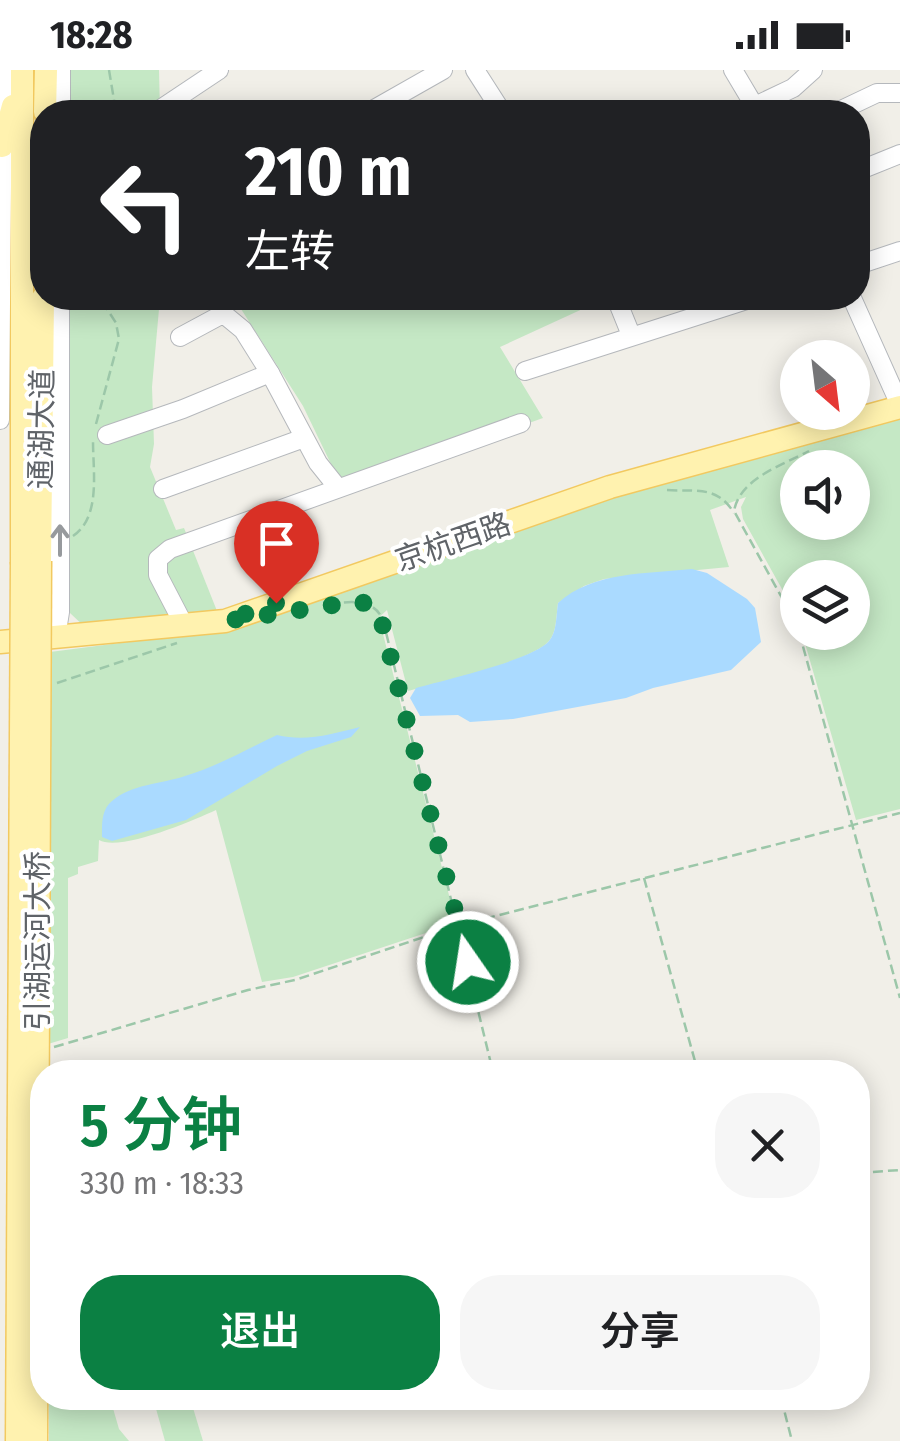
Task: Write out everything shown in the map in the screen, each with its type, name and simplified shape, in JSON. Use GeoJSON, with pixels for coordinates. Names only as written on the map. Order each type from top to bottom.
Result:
{"type":"FeatureCollection","features":[{"type":"Feature","properties":{"kind":"main road"},"geometry":{"type":"LineString","coordinates":[[45,100],[46,70]]}},
{"type":"Feature","properties":{"kind":"main road"},"geometry":{"type":"LineString","coordinates":[[2,146],[15,71]]}},
{"type":"Feature","properties":{"kind":"main road","name":"通湖大道"},"geometry":{"type":"LineString","coordinates":[[15,71],[31,561]]}},
{"type":"Feature","properties":{"kind":"main road","name":"通湖大道"},"geometry":{"type":"LineString","coordinates":[[31,561],[42,310]]}},
{"type":"Feature","properties":{"kind":"main road","name":"京杭西路"},"geometry":{"type":"LineString","coordinates":[[2,639],[186,632],[610,488],[900,406]]}},
{"type":"Feature","properties":{"kind":"main road","name":"引湖运河大桥"},"geometry":{"type":"LineString","coordinates":[[17,1441],[31,561]]}},
{"type":"Feature","properties":{"kind":"main road","name":"引湖运河大桥"},"geometry":{"type":"LineString","coordinates":[[31,561],[34,1060]]}},
{"type":"Feature","properties":{"kind":"main road","name":"引湖运河大桥"},"geometry":{"type":"LineString","coordinates":[[36,1410],[36,1441]]}},
{"type":"Feature","properties":{"kind":"street"},"geometry":{"type":"LineString","coordinates":[[61,70],[61,100]]}},
{"type":"Feature","properties":{"kind":"street"},"geometry":{"type":"LineString","coordinates":[[177,100],[219,70]]}},
{"type":"Feature","properties":{"kind":"street"},"geometry":{"type":"LineString","coordinates":[[390,100],[443,70]]}},
{"type":"Feature","properties":{"kind":"street"},"geometry":{"type":"LineString","coordinates":[[733,70],[751,100]]}},
{"type":"Feature","properties":{"kind":"street"},"geometry":{"type":"LineString","coordinates":[[772,100],[813,70]]}},
{"type":"Feature","properties":{"kind":"street"},"geometry":{"type":"LineString","coordinates":[[484,73],[496,100]]}},
{"type":"Feature","properties":{"kind":"street"},"geometry":{"type":"LineString","coordinates":[[862,100],[877,93],[900,93]]}},
{"type":"Feature","properties":{"kind":"street"},"geometry":{"type":"LineString","coordinates":[[0,420],[2,146]]}},
{"type":"Feature","properties":{"kind":"street"},"geometry":{"type":"LineString","coordinates":[[870,165],[900,154]]}},
{"type":"Feature","properties":{"kind":"street"},"geometry":{"type":"LineString","coordinates":[[870,261],[900,251]]}},
{"type":"Feature","properties":{"kind":"street"},"geometry":{"type":"LineString","coordinates":[[56,637],[60,612],[60,310]]}},
{"type":"Feature","properties":{"kind":"street"},"geometry":{"type":"LineString","coordinates":[[621,310],[631,335]]}},
{"type":"Feature","properties":{"kind":"street"},"geometry":{"type":"LineString","coordinates":[[525,371],[713,310]]}},
{"type":"Feature","properties":{"kind":"street"},"geometry":{"type":"LineString","coordinates":[[857,310],[900,406]]}},
{"type":"Feature","properties":{"kind":"street"},"geometry":{"type":"LineString","coordinates":[[180,337],[219,316],[226,316],[243,330],[318,463],[338,488]]}},
{"type":"Feature","properties":{"kind":"street"},"geometry":{"type":"LineString","coordinates":[[98,433],[182,410],[270,373]]}},
{"type":"Feature","properties":{"kind":"street"},"geometry":{"type":"LineString","coordinates":[[186,632],[158,575],[162,554],[521,423]]}},
{"type":"Feature","properties":{"kind":"street"},"geometry":{"type":"LineString","coordinates":[[163,488],[304,438]]}},
{"type":"Feature","properties":{"kind":"path"},"geometry":{"type":"LineString","coordinates":[[109,70],[114,100]]}},
{"type":"Feature","properties":{"kind":"path"},"geometry":{"type":"LineString","coordinates":[[67,539],[81,530],[92,509],[98,433],[119,340],[116,323],[108,310]]}},
{"type":"Feature","properties":{"kind":"path"},"geometry":{"type":"LineString","coordinates":[[737,519],[736,501],[761,475],[822,444]]}},
{"type":"Feature","properties":{"kind":"path"},"geometry":{"type":"LineString","coordinates":[[663,490],[716,493],[726,501],[780,597]]}},
{"type":"Feature","properties":{"kind":"path"},"geometry":{"type":"LineString","coordinates":[[314,606],[360,601],[379,611],[383,620],[490,1060]]}},
{"type":"Feature","properties":{"kind":"path"},"geometry":{"type":"LineString","coordinates":[[49,686],[186,632]]}},
{"type":"Feature","properties":{"kind":"path"},"geometry":{"type":"LineString","coordinates":[[804,650],[900,998]]}},
{"type":"Feature","properties":{"kind":"path"},"geometry":{"type":"LineString","coordinates":[[42,1050],[295,980],[460,925],[900,813]]}},
{"type":"Feature","properties":{"kind":"path"},"geometry":{"type":"LineString","coordinates":[[644,878],[695,1060]]}},
{"type":"Feature","properties":{"kind":"path"},"geometry":{"type":"LineString","coordinates":[[870,1171],[900,1170]]}},
{"type":"Feature","properties":{"kind":"path"},"geometry":{"type":"LineString","coordinates":[[784,1410],[792,1441]]}},
{"type":"Feature","properties":{"kind":"green space"},"geometry":{"type":"Polygon","coordinates":[[[70,70],[159,70],[160,100],[70,100],[70,70]]]}},
{"type":"Feature","properties":{"kind":"green space"},"geometry":{"type":"Polygon","coordinates":[[[70,310],[159,310],[150,467],[176,530],[184,528],[219,616],[87,629],[70,613],[70,310]]]}},
{"type":"Feature","properties":{"kind":"green space"},"geometry":{"type":"Polygon","coordinates":[[[242,310],[580,310],[500,347],[543,418],[343,489],[303,406],[242,310]]]}},
{"type":"Feature","properties":{"kind":"green space"},"geometry":{"type":"Polygon","coordinates":[[[900,409],[900,809],[856,820],[807,650],[870,650],[870,560],[780,560],[780,585],[743,519],[741,507],[746,497],[710,510],[729,567],[604,579],[584,586],[558,603],[549,641],[505,664],[408,691],[387,610],[375,621],[381,626],[456,923],[293,977],[262,982],[216,810],[139,839],[109,843],[99,840],[98,861],[78,867],[78,874],[68,878],[68,1038],[48,1044],[50,652],[174,636],[609,496],[830,430],[870,430],[870,418],[900,409]]]}},
{"type":"Feature","properties":{"kind":"green space"},"geometry":{"type":"Polygon","coordinates":[[[49,1410],[113,1410],[119,1429],[129,1441],[49,1441],[49,1410]]]}},
{"type":"Feature","properties":{"kind":"green space"},"geometry":{"type":"Polygon","coordinates":[[[156,1410],[194,1410],[203,1441],[165,1441],[156,1410]]]}},
{"type":"Feature","properties":{"kind":"water"},"geometry":{"type":"Polygon","coordinates":[[[692,569],[707,573],[755,608],[761,642],[731,670],[626,698],[513,719],[470,722],[458,715],[420,716],[410,698],[416,688],[507,662],[540,648],[554,633],[558,603],[587,585],[621,576],[692,569]]]}},
{"type":"Feature","properties":{"kind":"water"},"geometry":{"type":"Polygon","coordinates":[[[360,727],[351,737],[307,751],[277,766],[186,820],[112,841],[102,837],[106,809],[128,791],[197,772],[277,735],[309,737],[360,727]]]}},
{"type":"Feature","properties":{"kind":"route"},"geometry":{"type":"LineString","coordinates":[[276,603],[225,621],[360,601],[379,611],[468,962]]}}]}
